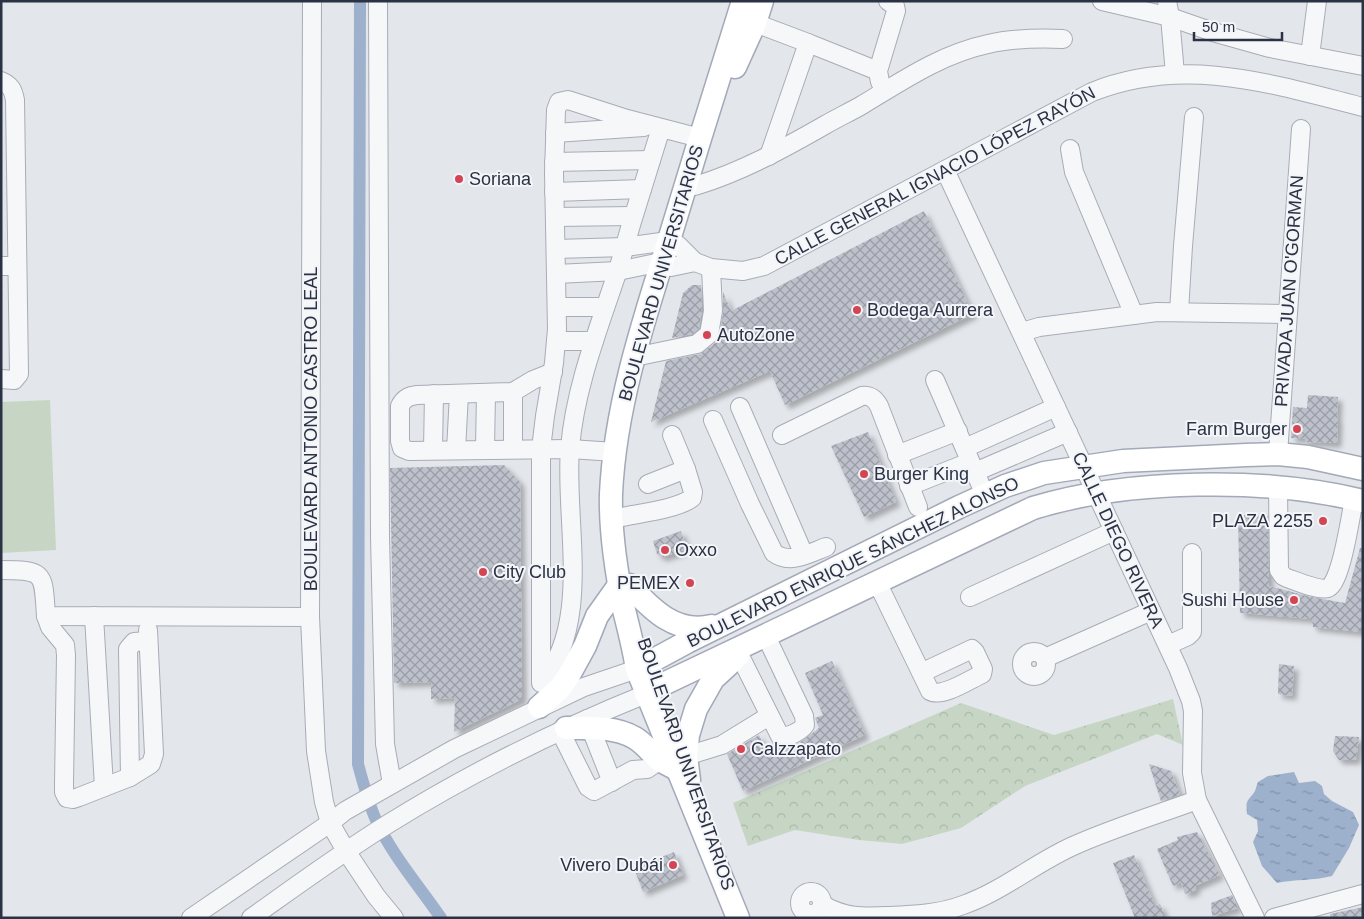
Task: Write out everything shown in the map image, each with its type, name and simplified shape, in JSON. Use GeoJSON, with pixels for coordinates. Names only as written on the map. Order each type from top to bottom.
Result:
{"type":"FeatureCollection","features":[{"type":"Feature","properties":{"kind":"main road","name":"BOULEVARD UNIVERSITARIOS"},"geometry":{"type":"LineString","coordinates":[[739,918],[679,768],[642,665],[635,652],[624,585],[612,539],[611,494],[615,452],[632,366],[695,186],[742,1]]}},
{"type":"Feature","properties":{"kind":"main road","name":"BOULEVARD UNIVERSITARIOS"},"geometry":{"type":"LineString","coordinates":[[624,585],[622,517],[626,444],[644,354],[700,138],[722,82],[755,23],[762,1]]}},
{"type":"Feature","properties":{"kind":"main road","name":"BOULEVARD ENRIQUE SÁNCHEZ ALONSO"},"geometry":{"type":"LineString","coordinates":[[642,665],[985,495],[1044,473],[1084,466],[1181,457],[1278,454],[1308,457],[1363,469]]}},
{"type":"Feature","properties":{"kind":"main road","name":"BOULEVARD ENRIQUE SÁNCHEZ ALONSO"},"geometry":{"type":"LineString","coordinates":[[650,691],[742,650],[766,636],[1033,508],[1060,500],[1138,488],[1202,485],[1305,490],[1359,500]]}},
{"type":"Feature","properties":{"kind":"main road"},"geometry":{"type":"LineString","coordinates":[[536,709],[560,688],[568,677],[585,646],[597,616],[624,585],[647,605],[676,624],[702,628],[728,622]]}},
{"type":"Feature","properties":{"kind":"main road"},"geometry":{"type":"LineString","coordinates":[[563,730],[589,723],[620,732],[634,738],[679,768],[696,709],[713,679],[742,650]]}},
{"type":"Feature","properties":{"kind":"street","name":"BOULEVARD ANTONIO CASTRO LEAL"},"geometry":{"type":"LineString","coordinates":[[312,1],[310,617],[316,751],[324,802],[330,823],[352,847],[376,896],[394,918]]}},
{"type":"Feature","properties":{"kind":"street"},"geometry":{"type":"LineString","coordinates":[[378,1],[380,468],[385,744],[392,784]]}},
{"type":"Feature","properties":{"kind":"street"},"geometry":{"type":"LineString","coordinates":[[882,93],[878,71],[896,11],[894,6],[888,1]]}},
{"type":"Feature","properties":{"kind":"street"},"geometry":{"type":"LineString","coordinates":[[1102,1],[1169,9],[1213,32],[1270,48],[1363,66]]}},
{"type":"Feature","properties":{"kind":"street"},"geometry":{"type":"LineString","coordinates":[[1310,56],[1316,2]]}},
{"type":"Feature","properties":{"kind":"street"},"geometry":{"type":"LineString","coordinates":[[1169,9],[1175,74]]}},
{"type":"Feature","properties":{"kind":"street"},"geometry":{"type":"LineString","coordinates":[[755,23],[878,71]]}},
{"type":"Feature","properties":{"kind":"street"},"geometry":{"type":"LineString","coordinates":[[695,186],[724,178],[769,156],[926,67],[949,56],[986,44],[1022,39],[1064,39]]}},
{"type":"Feature","properties":{"kind":"street"},"geometry":{"type":"LineString","coordinates":[[769,156],[808,43]]}},
{"type":"Feature","properties":{"kind":"street","name":"CALLE GENERAL IGNACIO LÓPEZ RAYÓN"},"geometry":{"type":"LineString","coordinates":[[670,254],[703,265],[734,271],[764,266],[1092,92],[1114,83],[1175,74],[1237,77],[1363,107]]}},
{"type":"Feature","properties":{"kind":"street"},"geometry":{"type":"LineString","coordinates":[[5,82],[14,93],[15,100],[9,266],[20,374],[14,380],[5,380]]}},
{"type":"Feature","properties":{"kind":"street"},"geometry":{"type":"LineString","coordinates":[[536,709],[541,683],[541,449],[556,341],[554,162],[557,106],[559,102],[565,100],[700,138]]}},
{"type":"Feature","properties":{"kind":"street"},"geometry":{"type":"LineString","coordinates":[[1179,312],[1182,246],[1194,118]]}},
{"type":"Feature","properties":{"kind":"street"},"geometry":{"type":"LineString","coordinates":[[555,133],[658,127]]}},
{"type":"Feature","properties":{"kind":"street"},"geometry":{"type":"LineString","coordinates":[[541,683],[558,658],[570,621],[572,588],[570,448],[578,399],[594,341],[618,271],[651,160],[658,127]]}},
{"type":"Feature","properties":{"kind":"street","name":"PRIVADA JUAN O'GORMAN"},"geometry":{"type":"LineString","coordinates":[[1278,454],[1301,129]]}},
{"type":"Feature","properties":{"kind":"street"},"geometry":{"type":"LineString","coordinates":[[1070,149],[1074,172],[1134,315]]}},
{"type":"Feature","properties":{"kind":"street"},"geometry":{"type":"LineString","coordinates":[[554,162],[651,160]]}},
{"type":"Feature","properties":{"kind":"street","name":"CALLE DIEGO RIVERA"},"geometry":{"type":"LineString","coordinates":[[946,170],[1168,645],[1192,701],[1194,721],[1192,773],[1197,800],[1255,918]]}},
{"type":"Feature","properties":{"kind":"street"},"geometry":{"type":"LineString","coordinates":[[554,192],[642,189]]}},
{"type":"Feature","properties":{"kind":"street"},"geometry":{"type":"LineString","coordinates":[[555,217],[633,216]]}},
{"type":"Feature","properties":{"kind":"street"},"geometry":{"type":"LineString","coordinates":[[556,249],[625,246],[670,254]]}},
{"type":"Feature","properties":{"kind":"street"},"geometry":{"type":"LineString","coordinates":[[556,274],[618,271],[670,254]]}},
{"type":"Feature","properties":{"kind":"street"},"geometry":{"type":"LineString","coordinates":[[644,354],[697,344],[709,334],[713,311],[703,265]]}},
{"type":"Feature","properties":{"kind":"street"},"geometry":{"type":"LineString","coordinates":[[557,306],[605,307]]}},
{"type":"Feature","properties":{"kind":"street"},"geometry":{"type":"LineString","coordinates":[[1022,332],[1039,327],[1134,315],[1179,312],[1287,314]]}},
{"type":"Feature","properties":{"kind":"street"},"geometry":{"type":"LineString","coordinates":[[556,341],[594,341]]}},
{"type":"Feature","properties":{"kind":"street"},"geometry":{"type":"LineString","coordinates":[[404,450],[400,441],[401,404],[405,399],[413,395],[513,392],[552,372]]}},
{"type":"Feature","properties":{"kind":"street"},"geometry":{"type":"LineString","coordinates":[[935,380],[985,495]]}},
{"type":"Feature","properties":{"kind":"street"},"geometry":{"type":"LineString","coordinates":[[513,392],[513,449]]}},
{"type":"Feature","properties":{"kind":"street"},"geometry":{"type":"LineString","coordinates":[[485,450],[486,393]]}},
{"type":"Feature","properties":{"kind":"street"},"geometry":{"type":"LineString","coordinates":[[433,450],[434,394]]}},
{"type":"Feature","properties":{"kind":"street"},"geometry":{"type":"LineString","coordinates":[[456,450],[458,394]]}},
{"type":"Feature","properties":{"kind":"street"},"geometry":{"type":"LineString","coordinates":[[782,435],[862,396],[874,399],[918,507]]}},
{"type":"Feature","properties":{"kind":"street"},"geometry":{"type":"LineString","coordinates":[[740,407],[804,555]]}},
{"type":"Feature","properties":{"kind":"street"},"geometry":{"type":"LineString","coordinates":[[970,460],[1056,407]]}},
{"type":"Feature","properties":{"kind":"street"},"geometry":{"type":"LineString","coordinates":[[713,420],[772,549],[778,556],[786,558],[804,555],[826,547]]}},
{"type":"Feature","properties":{"kind":"street"},"geometry":{"type":"LineString","coordinates":[[897,455],[958,431]]}},
{"type":"Feature","properties":{"kind":"street"},"geometry":{"type":"LineString","coordinates":[[910,486],[970,460],[1068,432]]}},
{"type":"Feature","properties":{"kind":"street"},"geometry":{"type":"LineString","coordinates":[[622,517],[687,502],[692,498],[694,492],[672,435]]}},
{"type":"Feature","properties":{"kind":"street"},"geometry":{"type":"LineString","coordinates":[[380,468],[404,450],[570,448],[615,452]]}},
{"type":"Feature","properties":{"kind":"street"},"geometry":{"type":"LineString","coordinates":[[648,484],[686,469]]}},
{"type":"Feature","properties":{"kind":"street"},"geometry":{"type":"LineString","coordinates":[[1278,488],[1279,570],[1287,578],[1317,588],[1328,588],[1337,576],[1359,500]]}},
{"type":"Feature","properties":{"kind":"street"},"geometry":{"type":"LineString","coordinates":[[970,597],[1114,531]]}},
{"type":"Feature","properties":{"kind":"street"},"geometry":{"type":"LineString","coordinates":[[1168,645],[1188,636],[1192,632],[1192,553]]}},
{"type":"Feature","properties":{"kind":"street"},"geometry":{"type":"LineString","coordinates":[[1,570],[29,570],[39,575],[42,580],[46,616],[50,627],[64,645],[66,655],[64,792],[67,798],[73,799],[130,777],[151,764],[154,754],[146,616]]}},
{"type":"Feature","properties":{"kind":"street"},"geometry":{"type":"LineString","coordinates":[[877,582],[921,673]]}},
{"type":"Feature","properties":{"kind":"street"},"geometry":{"type":"LineString","coordinates":[[1045,658],[1152,611]]}},
{"type":"Feature","properties":{"kind":"street"},"geometry":{"type":"LineString","coordinates":[[46,616],[310,617]]}},
{"type":"Feature","properties":{"kind":"street"},"geometry":{"type":"LineString","coordinates":[[94,616],[104,787]]}},
{"type":"Feature","properties":{"kind":"street"},"geometry":{"type":"LineString","coordinates":[[742,650],[778,734],[783,737],[803,728],[806,725],[804,716],[766,636]]}},
{"type":"Feature","properties":{"kind":"street"},"geometry":{"type":"LineString","coordinates":[[130,777],[128,649],[134,642],[148,641]]}},
{"type":"Feature","properties":{"kind":"street","name":"BOULEVARD ENRIQUE SÁNCHEZ ALONSO"},"geometry":{"type":"LineString","coordinates":[[226,894],[345,811],[415,770],[584,686],[642,665]]}},
{"type":"Feature","properties":{"kind":"street","name":"BOULEVARD ENRIQUE SÁNCHEZ ALONSO"},"geometry":{"type":"LineString","coordinates":[[589,723],[650,691]]}},
{"type":"Feature","properties":{"kind":"street"},"geometry":{"type":"LineString","coordinates":[[250,918],[390,823],[441,793],[563,730],[588,787],[594,791],[633,770],[679,768],[722,745],[769,716]]}},
{"type":"Feature","properties":{"kind":"street"},"geometry":{"type":"LineString","coordinates":[[589,723],[612,782]]}},
{"type":"Feature","properties":{"kind":"street"},"geometry":{"type":"LineString","coordinates":[[823,905],[848,917],[924,914],[942,911],[963,905],[1013,881],[1054,855],[1075,845],[1197,800]]}},
{"type":"Feature","properties":{"kind":"street"},"geometry":{"type":"LineString","coordinates":[[181,918],[220,892],[226,894]]}},
{"type":"Feature","properties":{"kind":"street"},"geometry":{"type":"LineString","coordinates":[[191,918],[226,894]]}},
{"type":"Feature","properties":{"kind":"street"},"geometry":{"type":"LineString","coordinates":[[1274,918],[1363,894]]}},
{"type":"Feature","properties":{"kind":"green space"},"geometry":{"type":"Polygon","coordinates":[[[50,400],[56,550],[1,553],[1,402],[50,400]]]}},
{"type":"Feature","properties":{"kind":"green space"},"geometry":{"type":"Polygon","coordinates":[[[1173,699],[1183,745],[1157,734],[1025,786],[961,828],[902,844],[859,840],[795,830],[748,846],[733,803],[961,703],[1054,735],[1173,699]]]}},
{"type":"Feature","properties":{"kind":"water"},"geometry":{"type":"Polygon","coordinates":[[[1294,772],[1299,783],[1315,781],[1322,786],[1324,794],[1332,801],[1353,812],[1359,825],[1349,848],[1332,876],[1277,883],[1262,866],[1253,842],[1258,831],[1257,820],[1247,814],[1247,805],[1258,782],[1268,776],[1294,772]]]}},
{"type":"Feature","properties":{"kind":"building","name":"Bodega Aurrera"},"geometry":{"type":"Polygon","coordinates":[[[924,211],[973,314],[785,405],[770,371],[651,422],[666,361],[700,354],[716,342],[719,336],[723,313],[723,292],[731,311],[924,211]]]}},
{"type":"Feature","properties":{"kind":"building"},"geometry":{"type":"Polygon","coordinates":[[[692,285],[701,285],[702,310],[699,328],[692,334],[672,338],[683,293],[692,285]]]}},
{"type":"Feature","properties":{"kind":"building"},"geometry":{"type":"Polygon","coordinates":[[[1308,395],[1338,397],[1337,443],[1305,442],[1305,439],[1291,438],[1293,407],[1307,408],[1308,395]]]}},
{"type":"Feature","properties":{"kind":"building","name":"Burger King"},"geometry":{"type":"Polygon","coordinates":[[[868,432],[896,502],[864,517],[831,446],[868,432]]]}},
{"type":"Feature","properties":{"kind":"building"},"geometry":{"type":"Polygon","coordinates":[[[504,465],[520,482],[522,699],[454,732],[455,698],[431,699],[431,682],[394,683],[390,468],[504,465]]]}},
{"type":"Feature","properties":{"kind":"building"},"geometry":{"type":"Polygon","coordinates":[[[1238,515],[1268,516],[1269,586],[1311,597],[1345,603],[1360,548],[1363,548],[1363,632],[1313,627],[1312,619],[1240,613],[1238,515]]]}},
{"type":"Feature","properties":{"kind":"building"},"geometry":{"type":"Polygon","coordinates":[[[681,531],[687,549],[663,557],[657,554],[653,541],[681,531]]]}},
{"type":"Feature","properties":{"kind":"building"},"geometry":{"type":"Polygon","coordinates":[[[832,661],[865,735],[743,791],[727,754],[759,735],[764,746],[772,743],[775,749],[799,743],[819,728],[815,718],[823,715],[805,673],[832,661]]]}},
{"type":"Feature","properties":{"kind":"building"},"geometry":{"type":"Polygon","coordinates":[[[1279,664],[1294,666],[1292,696],[1278,694],[1279,664]]]}},
{"type":"Feature","properties":{"kind":"building"},"geometry":{"type":"Polygon","coordinates":[[[1335,736],[1359,737],[1356,760],[1339,760],[1333,751],[1335,736]]]}},
{"type":"Feature","properties":{"kind":"building"},"geometry":{"type":"Polygon","coordinates":[[[1149,764],[1171,771],[1180,795],[1161,801],[1149,764]]]}},
{"type":"Feature","properties":{"kind":"building"},"geometry":{"type":"Polygon","coordinates":[[[1197,832],[1220,875],[1195,886],[1196,890],[1185,894],[1181,882],[1173,886],[1157,849],[1178,840],[1177,837],[1197,832]]]}},
{"type":"Feature","properties":{"kind":"building"},"geometry":{"type":"Polygon","coordinates":[[[674,852],[683,875],[643,892],[634,868],[674,852]]]}},
{"type":"Feature","properties":{"kind":"building"},"geometry":{"type":"Polygon","coordinates":[[[1134,855],[1155,906],[1160,904],[1166,918],[1135,918],[1113,863],[1134,855]]]}},
{"type":"Feature","properties":{"kind":"building"},"geometry":{"type":"Polygon","coordinates":[[[1232,895],[1238,908],[1212,916],[1211,903],[1232,895]]]}},
{"type":"Feature","properties":{"kind":"building"},"geometry":{"type":"Polygon","coordinates":[[[1363,907],[1363,918],[1330,918],[1330,914],[1363,907]]]}},
{"type":"Feature","properties":{"kind":"waterway"},"geometry":{"type":"LineString","coordinates":[[360,1],[358,764],[371,806],[382,833],[441,918]]}},
{"type":"Feature","properties":{"kind":"place","name":"Soriana"},"geometry":{"type":"Point","coordinates":[459,179]}},
{"type":"Feature","properties":{"kind":"place","name":"Bodega Aurrera"},"geometry":{"type":"Point","coordinates":[857,310]}},
{"type":"Feature","properties":{"kind":"place","name":"AutoZone"},"geometry":{"type":"Point","coordinates":[707,335]}},
{"type":"Feature","properties":{"kind":"place","name":"Farm Burger"},"geometry":{"type":"Point","coordinates":[1297,429]}},
{"type":"Feature","properties":{"kind":"place","name":"Burger King"},"geometry":{"type":"Point","coordinates":[864,474]}},
{"type":"Feature","properties":{"kind":"place","name":"PLAZA 2255"},"geometry":{"type":"Point","coordinates":[1323,521]}},
{"type":"Feature","properties":{"kind":"place","name":"Oxxo"},"geometry":{"type":"Point","coordinates":[665,550]}},
{"type":"Feature","properties":{"kind":"place","name":"City Club"},"geometry":{"type":"Point","coordinates":[483,572]}},
{"type":"Feature","properties":{"kind":"place","name":"PEMEX"},"geometry":{"type":"Point","coordinates":[690,583]}},
{"type":"Feature","properties":{"kind":"place","name":"Sushi House"},"geometry":{"type":"Point","coordinates":[1294,600]}},
{"type":"Feature","properties":{"kind":"place","name":"Calzzapato"},"geometry":{"type":"Point","coordinates":[741,749]}},
{"type":"Feature","properties":{"kind":"place","name":"Vivero Dubái"},"geometry":{"type":"Point","coordinates":[673,865]}}]}
